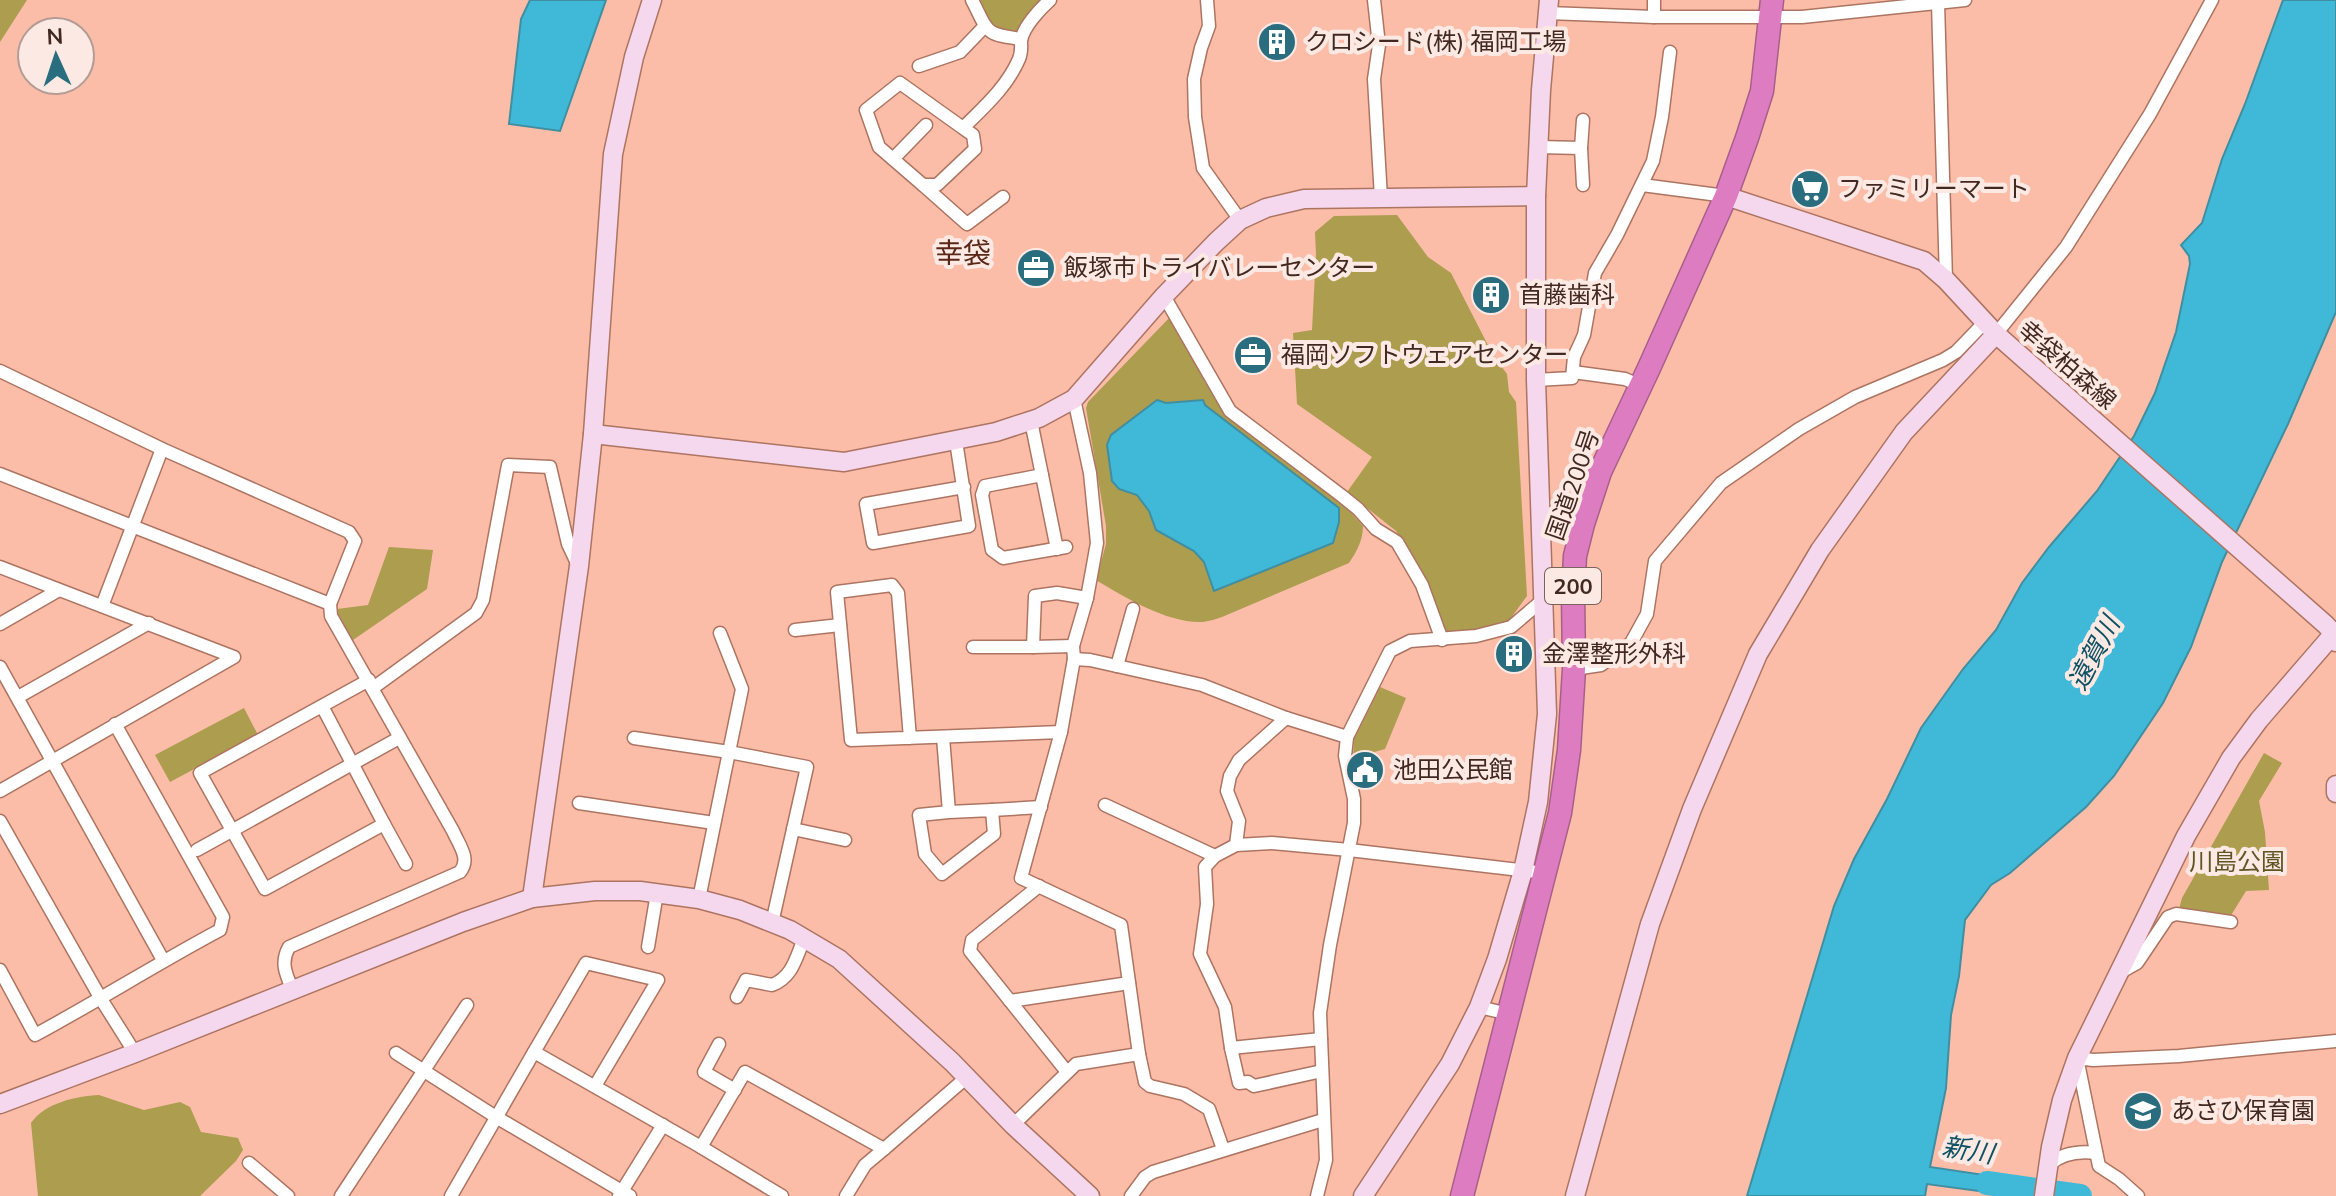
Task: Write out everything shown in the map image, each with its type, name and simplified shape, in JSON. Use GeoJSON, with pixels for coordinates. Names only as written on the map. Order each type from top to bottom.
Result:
{"type":"FeatureCollection","features":[{"type":"Feature","properties":{"kind":"highway","name":"国道200号"},"geometry":{"type":"LineString","coordinates":[[1462,1196],[1511,1006],[1534,872],[1560,813],[1569,750],[1574,669],[1575,556],[1583,524],[1600,472],[1726,196],[1762,91],[1771,9]]}},
{"type":"Feature","properties":{"kind":"street"},"geometry":{"type":"LineString","coordinates":[[532,898],[579,566],[593,434],[613,154],[634,57],[652,0]]}},
{"type":"Feature","properties":{"kind":"street"},"geometry":{"type":"LineString","coordinates":[[972,0],[985,26],[999,37],[1021,39]]}},
{"type":"Feature","properties":{"kind":"street"},"geometry":{"type":"LineString","coordinates":[[963,128],[1008,78],[1023,49],[1021,39],[1033,17],[1050,0]]}},
{"type":"Feature","properties":{"kind":"street"},"geometry":{"type":"LineString","coordinates":[[1207,0],[1209,26],[1194,79],[1195,117],[1203,168],[1240,220]]}},
{"type":"Feature","properties":{"kind":"street"},"geometry":{"type":"LineString","coordinates":[[1374,0],[1379,45],[1374,79],[1381,198]]}},
{"type":"Feature","properties":{"kind":"street"},"geometry":{"type":"LineString","coordinates":[[1654,0],[1654,17]]}},
{"type":"Feature","properties":{"kind":"street"},"geometry":{"type":"LineString","coordinates":[[1363,1196],[1450,1064],[1482,998],[1534,872],[1547,714],[1536,380],[1536,196],[1549,6],[1654,17],[1771,9],[1802,17],[1965,0]]}},
{"type":"Feature","properties":{"kind":"street"},"geometry":{"type":"LineString","coordinates":[[1575,1196],[1650,924],[1692,809],[1758,654],[1820,550],[1904,432],[1995,333],[2066,247],[2150,114],[2212,0]]}},
{"type":"Feature","properties":{"kind":"street"},"geometry":{"type":"LineString","coordinates":[[1938,3],[1946,280]]}},
{"type":"Feature","properties":{"kind":"street"},"geometry":{"type":"LineString","coordinates":[[919,66],[960,52],[985,26]]}},
{"type":"Feature","properties":{"kind":"street"},"geometry":{"type":"LineString","coordinates":[[1536,380],[1572,378],[1574,357],[1584,335],[1595,273],[1653,161],[1670,52]]}},
{"type":"Feature","properties":{"kind":"street"},"geometry":{"type":"LineString","coordinates":[[923,185],[937,185],[975,149],[973,135],[900,83],[866,110],[879,147],[967,224],[1003,197]]}},
{"type":"Feature","properties":{"kind":"street"},"geometry":{"type":"LineString","coordinates":[[1583,120],[1583,185]]}},
{"type":"Feature","properties":{"kind":"street"},"geometry":{"type":"LineString","coordinates":[[893,159],[926,125]]}},
{"type":"Feature","properties":{"kind":"street"},"geometry":{"type":"LineString","coordinates":[[1538,147],[1581,148]]}},
{"type":"Feature","properties":{"kind":"street"},"geometry":{"type":"LineString","coordinates":[[1642,185],[1726,196]]}},
{"type":"Feature","properties":{"kind":"street"},"geometry":{"type":"LineString","coordinates":[[593,434],[844,462],[996,432],[1031,421],[1074,399],[1216,242],[1240,220],[1266,208],[1304,199],[1536,196]]}},
{"type":"Feature","properties":{"kind":"street","name":"幸袋柏森線"},"geometry":{"type":"LineString","coordinates":[[1726,196],[1924,261],[1995,333],[2333,633]]}},
{"type":"Feature","properties":{"kind":"street"},"geometry":{"type":"LineString","coordinates":[[1164,296],[1230,411],[1358,509],[1376,529],[1397,542],[1422,585],[1442,640]]}},
{"type":"Feature","properties":{"kind":"street"},"geometry":{"type":"LineString","coordinates":[[1574,669],[1601,665],[1631,643],[1647,614],[1655,561],[1721,483],[1799,429],[1855,397],[1943,360],[1995,333]]}},
{"type":"Feature","properties":{"kind":"street"},"geometry":{"type":"LineString","coordinates":[[0,371],[162,449],[349,532],[355,541],[330,604],[331,616],[453,831],[465,858],[465,866],[460,872],[289,947],[283,967],[293,991]]}},
{"type":"Feature","properties":{"kind":"street"},"geometry":{"type":"LineString","coordinates":[[1573,372],[1625,379],[1641,386]]}},
{"type":"Feature","properties":{"kind":"street"},"geometry":{"type":"LineString","coordinates":[[1074,399],[1090,473],[1097,543],[1073,652],[1061,732],[1021,878],[1121,925],[1145,1082],[1184,1094],[1209,1109],[1223,1149]]}},
{"type":"Feature","properties":{"kind":"street"},"geometry":{"type":"LineString","coordinates":[[1031,421],[1062,548],[1003,558],[992,550],[982,495],[985,486],[1042,475]]}},
{"type":"Feature","properties":{"kind":"street"},"geometry":{"type":"LineString","coordinates":[[956,441],[964,487],[969,526],[873,543],[866,504],[964,487]]}},
{"type":"Feature","properties":{"kind":"street"},"geometry":{"type":"LineString","coordinates":[[102,606],[162,449]]}},
{"type":"Feature","properties":{"kind":"street"},"geometry":{"type":"LineString","coordinates":[[384,824],[265,889],[200,773],[322,706],[371,684],[476,613],[483,600],[508,465],[550,467],[568,544],[579,566]]}},
{"type":"Feature","properties":{"kind":"street"},"geometry":{"type":"LineString","coordinates":[[0,474],[330,604]]}},
{"type":"Feature","properties":{"kind":"street"},"geometry":{"type":"LineString","coordinates":[[1543,554],[1575,556]]}},
{"type":"Feature","properties":{"kind":"street"},"geometry":{"type":"LineString","coordinates":[[0,567],[234,657],[0,791]]}},
{"type":"Feature","properties":{"kind":"street"},"geometry":{"type":"LineString","coordinates":[[910,738],[898,593],[892,585],[837,592],[851,740],[943,737],[1061,732]]}},
{"type":"Feature","properties":{"kind":"street"},"geometry":{"type":"LineString","coordinates":[[0,624],[59,590]]}},
{"type":"Feature","properties":{"kind":"street"},"geometry":{"type":"LineString","coordinates":[[1033,647],[1035,596],[1057,593],[1087,598]]}},
{"type":"Feature","properties":{"kind":"street"},"geometry":{"type":"LineString","coordinates":[[1317,1196],[1326,1160],[1320,1013],[1354,823],[1354,799],[1345,756],[1347,737],[1390,651],[1410,641],[1476,636],[1511,627],[1545,598]]}},
{"type":"Feature","properties":{"kind":"street"},"geometry":{"type":"LineString","coordinates":[[1117,666],[1133,609]]}},
{"type":"Feature","properties":{"kind":"street"},"geometry":{"type":"LineString","coordinates":[[18,697],[149,623]]}},
{"type":"Feature","properties":{"kind":"street"},"geometry":{"type":"LineString","coordinates":[[795,630],[840,625]]}},
{"type":"Feature","properties":{"kind":"street"},"geometry":{"type":"LineString","coordinates":[[699,899],[742,689],[720,633]]}},
{"type":"Feature","properties":{"kind":"street"},"geometry":{"type":"LineString","coordinates":[[2044,1196],[2062,1100],[2077,1058],[2186,836],[2231,758],[2333,633]]}},
{"type":"Feature","properties":{"kind":"street"},"geometry":{"type":"LineString","coordinates":[[973,647],[1033,647],[1073,652],[1090,660],[1202,685],[1286,718],[1347,737]]}},
{"type":"Feature","properties":{"kind":"street"},"geometry":{"type":"LineString","coordinates":[[0,667],[163,960]]}},
{"type":"Feature","properties":{"kind":"street"},"geometry":{"type":"LineString","coordinates":[[322,706],[406,864]]}},
{"type":"Feature","properties":{"kind":"street"},"geometry":{"type":"LineString","coordinates":[[1236,845],[1239,821],[1227,791],[1230,776],[1239,760],[1286,718]]}},
{"type":"Feature","properties":{"kind":"street"},"geometry":{"type":"LineString","coordinates":[[0,970],[35,1035],[220,930],[223,917],[115,724]]}},
{"type":"Feature","properties":{"kind":"street"},"geometry":{"type":"LineString","coordinates":[[943,737],[949,812]]}},
{"type":"Feature","properties":{"kind":"street"},"geometry":{"type":"LineString","coordinates":[[197,850],[399,738]]}},
{"type":"Feature","properties":{"kind":"street"},"geometry":{"type":"LineString","coordinates":[[634,738],[807,767],[772,923]]}},
{"type":"Feature","properties":{"kind":"street"},"geometry":{"type":"LineString","coordinates":[[2336,785],[2336,793]]}},
{"type":"Feature","properties":{"kind":"street"},"geometry":{"type":"LineString","coordinates":[[579,803],[714,823]]}},
{"type":"Feature","properties":{"kind":"street"},"geometry":{"type":"LineString","coordinates":[[1105,805],[1215,856]]}},
{"type":"Feature","properties":{"kind":"street"},"geometry":{"type":"LineString","coordinates":[[992,810],[994,834],[942,874],[925,854],[919,815],[949,812],[1041,807]]}},
{"type":"Feature","properties":{"kind":"street"},"geometry":{"type":"LineString","coordinates":[[0,821],[135,1053]]}},
{"type":"Feature","properties":{"kind":"street"},"geometry":{"type":"LineString","coordinates":[[793,829],[845,840]]}},
{"type":"Feature","properties":{"kind":"street"},"geometry":{"type":"LineString","coordinates":[[1322,1071],[1254,1086],[1248,1082],[1239,1083],[1225,1007],[1200,954],[1207,904],[1205,867],[1215,856],[1236,845],[1272,843],[1534,872]]}},
{"type":"Feature","properties":{"kind":"street"},"geometry":{"type":"LineString","coordinates":[[1039,886],[972,940],[970,951],[1067,1072]]}},
{"type":"Feature","properties":{"kind":"street"},"geometry":{"type":"LineString","coordinates":[[0,1104],[463,922],[532,898],[595,891],[657,893],[699,899],[740,910],[772,923],[839,959],[1090,1196]]}},
{"type":"Feature","properties":{"kind":"street"},"geometry":{"type":"LineString","coordinates":[[648,947],[657,893]]}},
{"type":"Feature","properties":{"kind":"street"},"geometry":{"type":"LineString","coordinates":[[2118,973],[2137,963],[2168,917],[2176,914],[2231,922]]}},
{"type":"Feature","properties":{"kind":"street"},"geometry":{"type":"LineString","coordinates":[[737,997],[746,980],[766,985],[780,982],[786,977],[793,968],[804,939]]}},
{"type":"Feature","properties":{"kind":"street"},"geometry":{"type":"LineString","coordinates":[[457,1194],[496,1117],[586,963],[658,980],[595,1086]]}},
{"type":"Feature","properties":{"kind":"street"},"geometry":{"type":"LineString","coordinates":[[1010,1001],[1129,983]]}},
{"type":"Feature","properties":{"kind":"street"},"geometry":{"type":"LineString","coordinates":[[1482,998],[1511,1006]]}},
{"type":"Feature","properties":{"kind":"street"},"geometry":{"type":"LineString","coordinates":[[1482,998],[1511,1006]]}},
{"type":"Feature","properties":{"kind":"street"},"geometry":{"type":"LineString","coordinates":[[341,1196],[467,1005]]}},
{"type":"Feature","properties":{"kind":"street"},"geometry":{"type":"LineString","coordinates":[[1231,1048],[1321,1039]]}},
{"type":"Feature","properties":{"kind":"street"},"geometry":{"type":"LineString","coordinates":[[2077,1058],[2179,1056],[2336,1041]]}},
{"type":"Feature","properties":{"kind":"street"},"geometry":{"type":"LineString","coordinates":[[719,1044],[704,1072],[735,1090]]}},
{"type":"Feature","properties":{"kind":"street"},"geometry":{"type":"LineString","coordinates":[[534,1052],[782,1196]]}},
{"type":"Feature","properties":{"kind":"street"},"geometry":{"type":"LineString","coordinates":[[396,1053],[624,1194],[663,1125]]}},
{"type":"Feature","properties":{"kind":"street"},"geometry":{"type":"LineString","coordinates":[[1013,1125],[1076,1064],[1139,1054]]}},
{"type":"Feature","properties":{"kind":"street"},"geometry":{"type":"LineString","coordinates":[[2077,1058],[2099,1166],[2138,1196]]}},
{"type":"Feature","properties":{"kind":"street"},"geometry":{"type":"LineString","coordinates":[[701,1147],[745,1072],[884,1149]]}},
{"type":"Feature","properties":{"kind":"street"},"geometry":{"type":"LineString","coordinates":[[848,1196],[865,1165],[967,1077]]}},
{"type":"Feature","properties":{"kind":"street"},"geometry":{"type":"LineString","coordinates":[[1131,1196],[1145,1177],[1153,1172],[1323,1120]]}},
{"type":"Feature","properties":{"kind":"street"},"geometry":{"type":"LineString","coordinates":[[2049,1165],[2067,1154],[2096,1153]]}},
{"type":"Feature","properties":{"kind":"street"},"geometry":{"type":"LineString","coordinates":[[249,1163],[288,1196]]}},
{"type":"Feature","properties":{"kind":"green space"},"geometry":{"type":"Polygon","coordinates":[[[0,0],[27,0],[16,16],[0,42],[0,0]]]}},
{"type":"Feature","properties":{"kind":"green space"},"geometry":{"type":"Polygon","coordinates":[[[979,0],[1040,0],[1021,29],[1006,32],[994,26],[979,0]]]}},
{"type":"Feature","properties":{"kind":"green space"},"geometry":{"type":"Polygon","coordinates":[[[1397,215],[1428,257],[1451,273],[1493,355],[1507,374],[1509,392],[1516,402],[1527,596],[1508,622],[1480,632],[1446,633],[1415,560],[1396,531],[1347,492],[1372,457],[1297,404],[1293,333],[1312,330],[1315,232],[1334,216],[1397,215]]]}},
{"type":"Feature","properties":{"kind":"green space"},"geometry":{"type":"Polygon","coordinates":[[[1171,316],[1223,413],[1348,509],[1363,526],[1359,545],[1349,563],[1222,617],[1203,622],[1162,614],[1096,580],[1106,544],[1106,526],[1086,408],[1088,402],[1171,316]]]}},
{"type":"Feature","properties":{"kind":"green space"},"geometry":{"type":"Polygon","coordinates":[[[389,547],[433,550],[427,589],[353,640],[338,617],[337,609],[368,605],[389,547]]]}},
{"type":"Feature","properties":{"kind":"green space"},"geometry":{"type":"Polygon","coordinates":[[[1380,687],[1406,698],[1385,749],[1353,758],[1354,739],[1380,687]]]}},
{"type":"Feature","properties":{"kind":"green space"},"geometry":{"type":"Polygon","coordinates":[[[244,708],[258,735],[170,782],[155,755],[244,708]]]}},
{"type":"Feature","properties":{"kind":"green space","name":"川島公園"},"geometry":{"type":"Polygon","coordinates":[[[2264,753],[2282,763],[2259,801],[2265,832],[2269,890],[2246,891],[2230,917],[2179,909],[2182,898],[2264,753]]]}},
{"type":"Feature","properties":{"kind":"green space"},"geometry":{"type":"Polygon","coordinates":[[[99,1095],[144,1110],[180,1102],[190,1107],[201,1132],[238,1138],[243,1150],[200,1196],[38,1196],[31,1123],[44,1110],[62,1102],[99,1095]]]}},
{"type":"Feature","properties":{"kind":"water"},"geometry":{"type":"Polygon","coordinates":[[[530,0],[606,0],[560,131],[509,124],[521,19],[530,0]]]}},
{"type":"Feature","properties":{"kind":"water","name":"遠賀川"},"geometry":{"type":"Polygon","coordinates":[[[2283,0],[2336,0],[2336,312],[2288,424],[2222,562],[2191,647],[2163,703],[2114,776],[2086,807],[2010,873],[1991,885],[1965,920],[1951,1015],[1946,1088],[1930,1167],[2018,1180],[2016,1196],[1927,1184],[1925,1196],[1747,1196],[1834,906],[1854,859],[1921,728],[1963,669],[1996,630],[2022,583],[2097,491],[2134,436],[2155,393],[2176,332],[2190,264],[2189,256],[2181,245],[2202,223],[2222,159],[2283,0]]]}},
{"type":"Feature","properties":{"kind":"water"},"geometry":{"type":"Polygon","coordinates":[[[1157,400],[1166,403],[1203,400],[1205,405],[1339,508],[1333,543],[1214,591],[1204,562],[1194,551],[1156,530],[1149,511],[1137,495],[1119,489],[1112,481],[1107,445],[1111,435],[1157,400]]]}},
{"type":"Feature","properties":{"kind":"waterway","name":"新川"},"geometry":{"type":"LineString","coordinates":[[1987,1183],[2080,1196]]}},
{"type":"Feature","properties":{"kind":"place","name":"クロシード(株) 福岡工場"},"geometry":{"type":"Point","coordinates":[1277,42]}},
{"type":"Feature","properties":{"kind":"place","name":"ファミリーマート"},"geometry":{"type":"Point","coordinates":[1810,189]}},
{"type":"Feature","properties":{"kind":"place","name":"飯塚市トライバレーセンター"},"geometry":{"type":"Point","coordinates":[1036,268]}},
{"type":"Feature","properties":{"kind":"place","name":"首藤歯科"},"geometry":{"type":"Point","coordinates":[1491,295]}},
{"type":"Feature","properties":{"kind":"place","name":"福岡ソフトウェアセンター"},"geometry":{"type":"Point","coordinates":[1253,355]}},
{"type":"Feature","properties":{"kind":"place","name":"金澤整形外科"},"geometry":{"type":"Point","coordinates":[1514,654]}},
{"type":"Feature","properties":{"kind":"place","name":"池田公民館"},"geometry":{"type":"Point","coordinates":[1365,770]}},
{"type":"Feature","properties":{"kind":"place","name":"あさひ保育園"},"geometry":{"type":"Point","coordinates":[2143,1111]}},
{"type":"Feature","properties":{"kind":"district","name":"幸袋"},"geometry":{"type":"Point","coordinates":[963,253]}}]}
